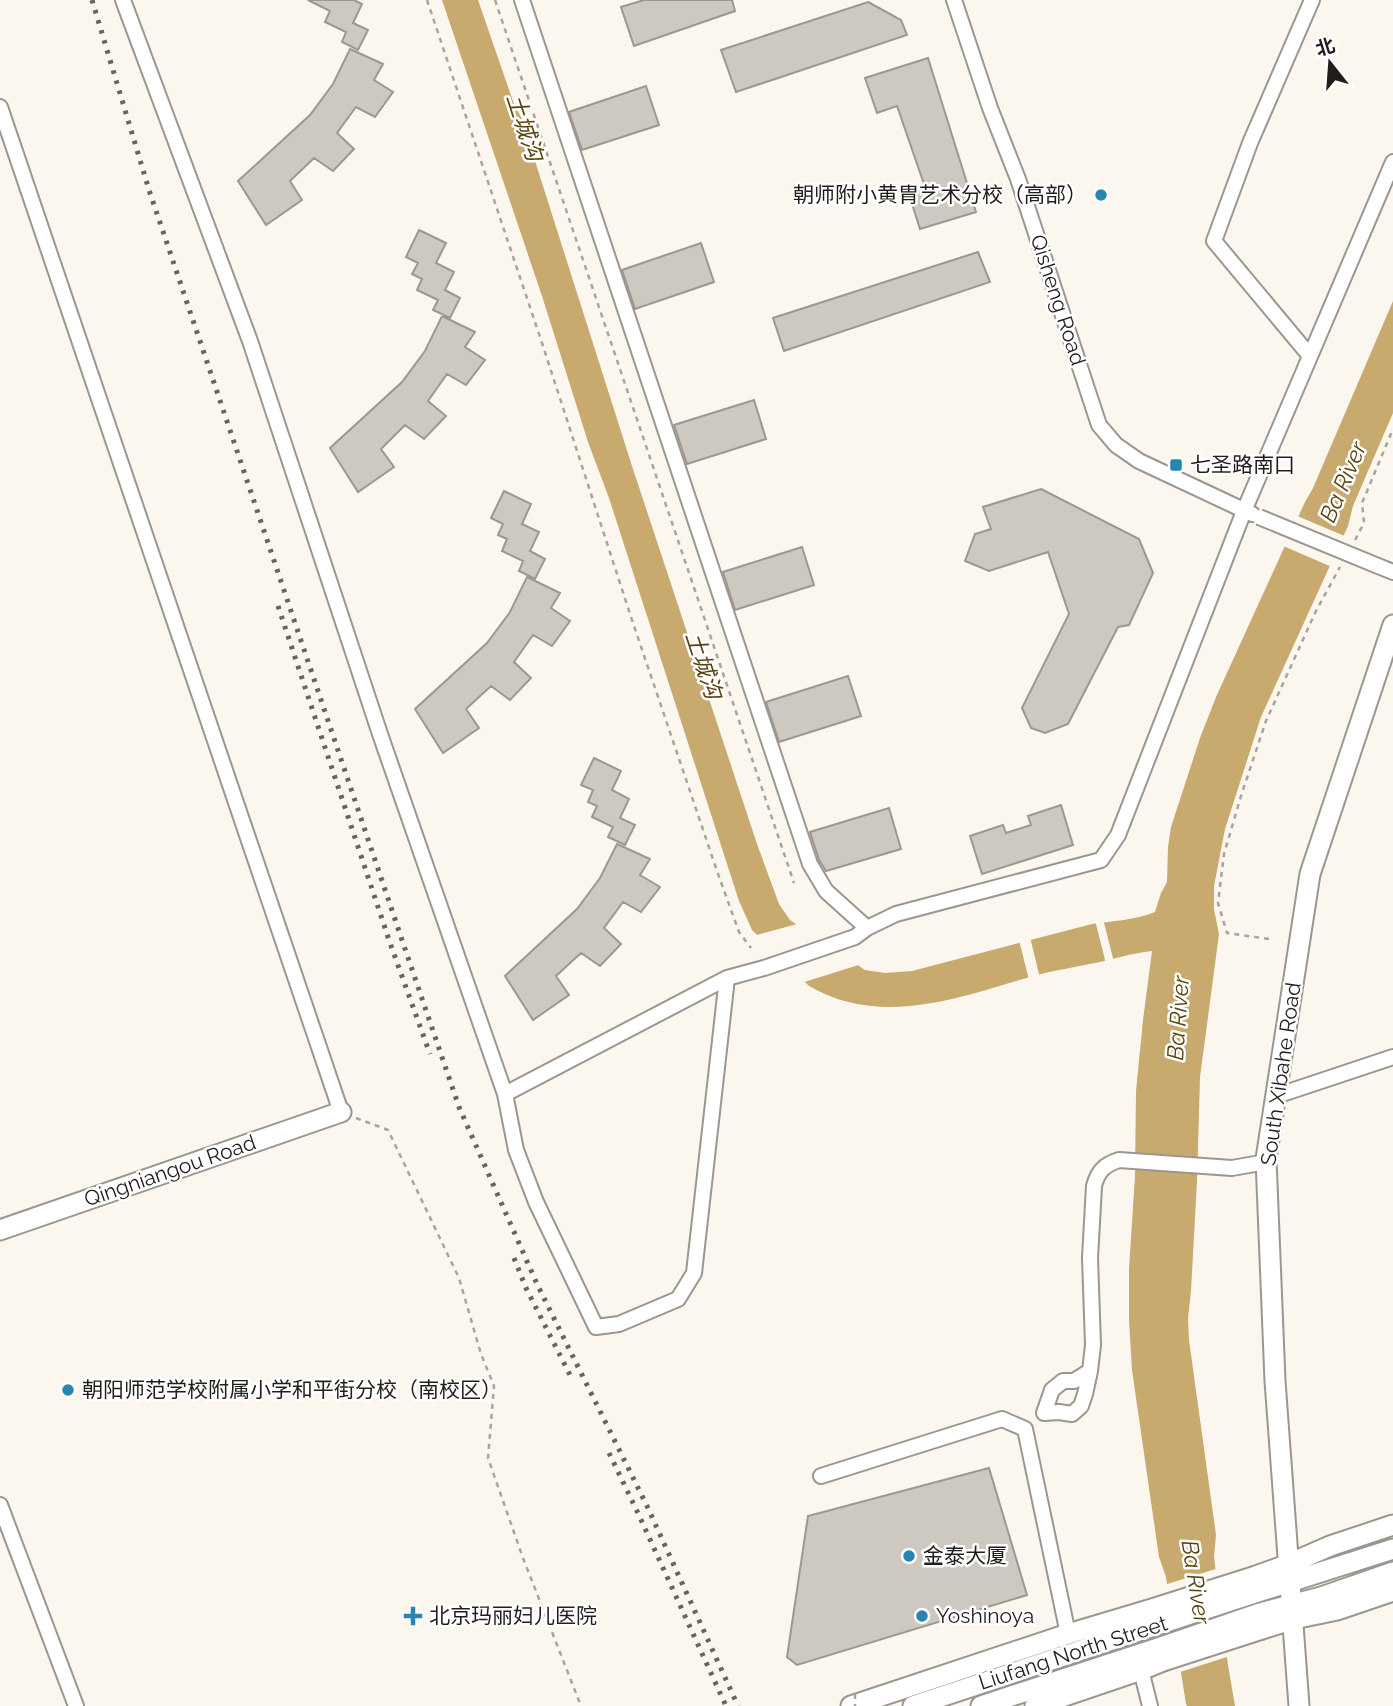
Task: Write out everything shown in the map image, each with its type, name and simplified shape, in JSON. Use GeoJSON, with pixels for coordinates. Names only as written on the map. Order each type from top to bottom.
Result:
{"type":"FeatureCollection","features":[{"type":"Feature","properties":{"kind":"street"},"geometry":{"type":"LineString","coordinates":[[123,0],[250,341],[380,734],[505,1094],[516,1150],[536,1202],[596,1326],[619,1324],[678,1299],[694,1273],[727,978]]}},
{"type":"Feature","properties":{"kind":"street"},"geometry":{"type":"LineString","coordinates":[[522,0],[810,864],[826,891],[867,928]]}},
{"type":"Feature","properties":{"kind":"street","name":"Qisheng Road"},"geometry":{"type":"LineString","coordinates":[[954,0],[990,108],[1018,179],[1099,425],[1116,445],[1139,461],[1244,511],[1393,572]]}},
{"type":"Feature","properties":{"kind":"street"},"geometry":{"type":"LineString","coordinates":[[1310,355],[1214,241],[1250,143],[1312,0]]}},
{"type":"Feature","properties":{"kind":"street"},"geometry":{"type":"LineString","coordinates":[[0,107],[341,1112]]}},
{"type":"Feature","properties":{"kind":"street"},"geometry":{"type":"LineString","coordinates":[[505,1094],[727,978],[855,937],[896,914],[1101,860],[1118,835],[1244,511],[1393,162]]}},
{"type":"Feature","properties":{"kind":"street","name":"South Xibahe Road"},"geometry":{"type":"LineString","coordinates":[[1299,1706],[1275,1381],[1266,1162],[1310,874],[1393,625]]}},
{"type":"Feature","properties":{"kind":"street"},"geometry":{"type":"LineString","coordinates":[[1276,1096],[1393,1057]]}},
{"type":"Feature","properties":{"kind":"street","name":"Qingniangou Road"},"geometry":{"type":"LineString","coordinates":[[0,1230],[341,1112]]}},
{"type":"Feature","properties":{"kind":"street"},"geometry":{"type":"LineString","coordinates":[[1044,1413],[1072,1414],[1081,1406],[1090,1371],[1093,1345],[1090,1258],[1094,1186],[1105,1165],[1119,1160],[1232,1168],[1266,1162]]}},
{"type":"Feature","properties":{"kind":"street"},"geometry":{"type":"LineString","coordinates":[[1025,1429],[1044,1413],[1052,1390],[1063,1381],[1074,1381],[1090,1371]]}},
{"type":"Feature","properties":{"kind":"street"},"geometry":{"type":"LineString","coordinates":[[821,1476],[1002,1419],[1025,1429]]}},
{"type":"Feature","properties":{"kind":"street"},"geometry":{"type":"LineString","coordinates":[[1025,1429],[1068,1634]]}},
{"type":"Feature","properties":{"kind":"street"},"geometry":{"type":"LineString","coordinates":[[0,1505],[76,1706]]}},
{"type":"Feature","properties":{"kind":"street"},"geometry":{"type":"LineString","coordinates":[[1290,1573],[1330,1546],[1393,1525]]}},
{"type":"Feature","properties":{"kind":"street"},"geometry":{"type":"LineString","coordinates":[[854,1702],[1068,1634],[1156,1616],[1290,1573],[1393,1549]]}},
{"type":"Feature","properties":{"kind":"street","name":"Liufang North Street"},"geometry":{"type":"LineString","coordinates":[[981,1706],[1162,1654],[1294,1612],[1321,1597],[1393,1572]]}},
{"type":"Feature","properties":{"kind":"street"},"geometry":{"type":"LineString","coordinates":[[1294,1612],[1337,1610],[1393,1591]]}},
{"type":"Feature","properties":{"kind":"street","name":"Liufang North Street"},"geometry":{"type":"LineString","coordinates":[[913,1706],[1156,1616]]}},
{"type":"Feature","properties":{"kind":"street"},"geometry":{"type":"LineString","coordinates":[[1035,1706],[1141,1670],[1162,1654]]}},
{"type":"Feature","properties":{"kind":"street"},"geometry":{"type":"LineString","coordinates":[[1141,1670],[1150,1706]]}},
{"type":"Feature","properties":{"kind":"path"},"geometry":{"type":"LineString","coordinates":[[427,0],[717,871],[739,932],[751,948]]}},
{"type":"Feature","properties":{"kind":"path"},"geometry":{"type":"LineString","coordinates":[[495,0],[794,883]]}},
{"type":"Feature","properties":{"kind":"path"},"geometry":{"type":"LineString","coordinates":[[1352,545],[1364,523],[1362,503],[1393,429]]}},
{"type":"Feature","properties":{"kind":"path"},"geometry":{"type":"LineString","coordinates":[[1269,939],[1227,933],[1218,903],[1224,854],[1266,721],[1316,611],[1340,567]]}},
{"type":"Feature","properties":{"kind":"path"},"geometry":{"type":"LineString","coordinates":[[341,1112],[388,1130],[459,1279],[481,1354],[494,1386],[488,1458],[523,1558],[581,1706]]}},
{"type":"Feature","properties":{"kind":"water","name":"Ba River"},"geometry":{"type":"Polygon","coordinates":[[[442,0],[478,0],[514,104],[522,119],[517,121],[525,143],[529,142],[632,466],[779,904],[790,920],[865,970],[885,973],[912,971],[1092,924],[1132,919],[1155,912],[1167,882],[1171,827],[1200,738],[1216,697],[1313,488],[1393,301],[1393,413],[1353,506],[1348,526],[1261,717],[1225,829],[1214,886],[1214,909],[1219,934],[1200,1077],[1197,1181],[1188,1318],[1216,1535],[1214,1557],[1235,1706],[1186,1704],[1166,1577],[1159,1557],[1132,1370],[1129,1269],[1135,1176],[1136,1091],[1152,951],[1044,973],[952,999],[894,1007],[837,999],[809,986],[752,930],[739,901],[609,498],[588,442],[542,296],[442,0]]]}},
{"type":"Feature","properties":{"kind":"pier"},"geometry":{"type":"Polygon","coordinates":[[[1295,515],[1347,537],[1334,568],[1281,545],[1295,515]]]}},
{"type":"Feature","properties":{"kind":"pier"},"geometry":{"type":"Polygon","coordinates":[[[1103,919],[1114,962],[1106,964],[1095,920],[1103,919]]]}},
{"type":"Feature","properties":{"kind":"pier"},"geometry":{"type":"Polygon","coordinates":[[[801,923],[862,964],[801,983],[753,936],[801,923]]]}},
{"type":"Feature","properties":{"kind":"pier"},"geometry":{"type":"Polygon","coordinates":[[[1030,937],[1040,978],[1029,980],[1019,940],[1030,937]]]}},
{"type":"Feature","properties":{"kind":"pier"},"geometry":{"type":"Polygon","coordinates":[[[1219,1568],[1230,1656],[1177,1673],[1164,1585],[1219,1568]]]}},
{"type":"Feature","properties":{"kind":"building"},"geometry":{"type":"Polygon","coordinates":[[[308,0],[354,0],[362,4],[353,23],[368,30],[358,50],[342,42],[346,32],[325,22],[330,11],[308,0]]]}},
{"type":"Feature","properties":{"kind":"building"},"geometry":{"type":"Polygon","coordinates":[[[644,0],[732,0],[735,11],[634,46],[621,7],[644,0]]]}},
{"type":"Feature","properties":{"kind":"building"},"geometry":{"type":"Polygon","coordinates":[[[868,2],[901,20],[907,35],[736,92],[721,50],[868,2]]]}},
{"type":"Feature","properties":{"kind":"building"},"geometry":{"type":"Polygon","coordinates":[[[350,49],[383,64],[374,80],[393,92],[375,117],[356,107],[337,133],[354,149],[333,171],[314,158],[290,181],[302,200],[266,225],[238,181],[310,115],[333,84],[350,49]]]}},
{"type":"Feature","properties":{"kind":"building"},"geometry":{"type":"Polygon","coordinates":[[[928,58],[976,212],[920,229],[908,191],[925,187],[897,106],[877,113],[865,78],[928,58]]]}},
{"type":"Feature","properties":{"kind":"building"},"geometry":{"type":"Polygon","coordinates":[[[646,86],[659,125],[582,150],[569,112],[646,86]]]}},
{"type":"Feature","properties":{"kind":"building"},"geometry":{"type":"Polygon","coordinates":[[[419,230],[446,243],[436,263],[454,272],[445,290],[460,298],[450,318],[433,310],[438,300],[417,290],[422,279],[412,274],[418,263],[406,257],[419,230]]]}},
{"type":"Feature","properties":{"kind":"building"},"geometry":{"type":"Polygon","coordinates":[[[701,243],[714,282],[635,309],[622,270],[701,243]]]}},
{"type":"Feature","properties":{"kind":"building"},"geometry":{"type":"Polygon","coordinates":[[[978,252],[990,282],[784,351],[773,318],[978,252]]]}},
{"type":"Feature","properties":{"kind":"building"},"geometry":{"type":"Polygon","coordinates":[[[442,316],[475,332],[465,347],[485,360],[466,385],[447,374],[428,401],[446,416],[424,439],[405,425],[381,449],[394,467],[358,492],[330,448],[402,382],[425,351],[442,316]]]}},
{"type":"Feature","properties":{"kind":"building"},"geometry":{"type":"Polygon","coordinates":[[[754,400],[766,439],[687,464],[674,425],[754,400]]]}},
{"type":"Feature","properties":{"kind":"building"},"geometry":{"type":"Polygon","coordinates":[[[1041,489],[1139,539],[1153,573],[1129,625],[1118,627],[1068,724],[1045,733],[1031,728],[1022,708],[1069,614],[1048,552],[989,571],[965,561],[975,534],[991,529],[983,507],[1041,489]]]}},
{"type":"Feature","properties":{"kind":"building"},"geometry":{"type":"Polygon","coordinates":[[[504,491],[531,504],[522,524],[539,532],[530,551],[545,559],[535,579],[519,571],[523,561],[502,551],[507,539],[498,535],[503,524],[491,518],[504,491]]]}},
{"type":"Feature","properties":{"kind":"building"},"geometry":{"type":"Polygon","coordinates":[[[802,547],[814,585],[735,610],[723,572],[802,547]]]}},
{"type":"Feature","properties":{"kind":"building"},"geometry":{"type":"Polygon","coordinates":[[[527,577],[560,593],[551,608],[570,621],[552,646],[533,635],[514,662],[531,678],[510,700],[491,686],[466,709],[479,728],[443,753],[415,709],[487,643],[510,612],[527,577]]]}},
{"type":"Feature","properties":{"kind":"building"},"geometry":{"type":"Polygon","coordinates":[[[848,676],[861,716],[779,742],[766,702],[848,676]]]}},
{"type":"Feature","properties":{"kind":"building"},"geometry":{"type":"Polygon","coordinates":[[[594,758],[621,771],[612,790],[629,799],[620,818],[635,825],[625,845],[608,837],[613,827],[592,817],[597,806],[588,802],[593,790],[581,785],[594,758]]]}},
{"type":"Feature","properties":{"kind":"building"},"geometry":{"type":"Polygon","coordinates":[[[1061,805],[1073,845],[982,874],[970,836],[1003,825],[1006,833],[1031,825],[1028,816],[1061,805]]]}},
{"type":"Feature","properties":{"kind":"building"},"geometry":{"type":"Polygon","coordinates":[[[889,808],[901,849],[826,871],[819,860],[810,832],[889,808]]]}},
{"type":"Feature","properties":{"kind":"building"},"geometry":{"type":"Polygon","coordinates":[[[617,844],[650,859],[640,875],[660,887],[641,912],[623,902],[604,928],[621,944],[600,966],[581,953],[556,976],[569,995],[533,1020],[505,976],[577,909],[600,878],[617,844]]]}},
{"type":"Feature","properties":{"kind":"building","name":"金泰大厦"},"geometry":{"type":"Polygon","coordinates":[[[989,1468],[1027,1595],[797,1665],[787,1657],[808,1516],[989,1468]]]}},
{"type":"Feature","properties":{"kind":"railway"},"geometry":{"type":"LineString","coordinates":[[92,0],[149,190],[459,1107],[537,1284],[647,1506],[738,1706]]}},
{"type":"Feature","properties":{"kind":"railway"},"geometry":{"type":"LineString","coordinates":[[278,606],[390,943],[430,1054]]}},
{"type":"Feature","properties":{"kind":"railway"},"geometry":{"type":"LineString","coordinates":[[514,1258],[526,1288],[571,1377]]}},
{"type":"Feature","properties":{"kind":"railway"},"geometry":{"type":"LineString","coordinates":[[609,1453],[726,1706]]}},
{"type":"Feature","properties":{"kind":"place","name":"朝师附小黄胄艺术分校（高部）"},"geometry":{"type":"Point","coordinates":[1101,195]}},
{"type":"Feature","properties":{"kind":"place","name":"七圣路南口"},"geometry":{"type":"Point","coordinates":[1176,465]}},
{"type":"Feature","properties":{"kind":"place","name":"朝阳师范学校附属小学和平街分校（南校区）"},"geometry":{"type":"Point","coordinates":[68,1390]}},
{"type":"Feature","properties":{"kind":"place","name":"金泰大厦"},"geometry":{"type":"Point","coordinates":[909,1556]}},
{"type":"Feature","properties":{"kind":"place","name":"北京玛丽妇儿医院"},"geometry":{"type":"Point","coordinates":[413,1616]}},
{"type":"Feature","properties":{"kind":"place","name":"Yoshinoya"},"geometry":{"type":"Point","coordinates":[922,1616]}},
{"type":"Feature","properties":{"kind":"water label","name":"土城沟"},"geometry":{"type":"Point","coordinates":[525,127]}},
{"type":"Feature","properties":{"kind":"water label","name":"土城沟"},"geometry":{"type":"Point","coordinates":[704,665]}}]}
